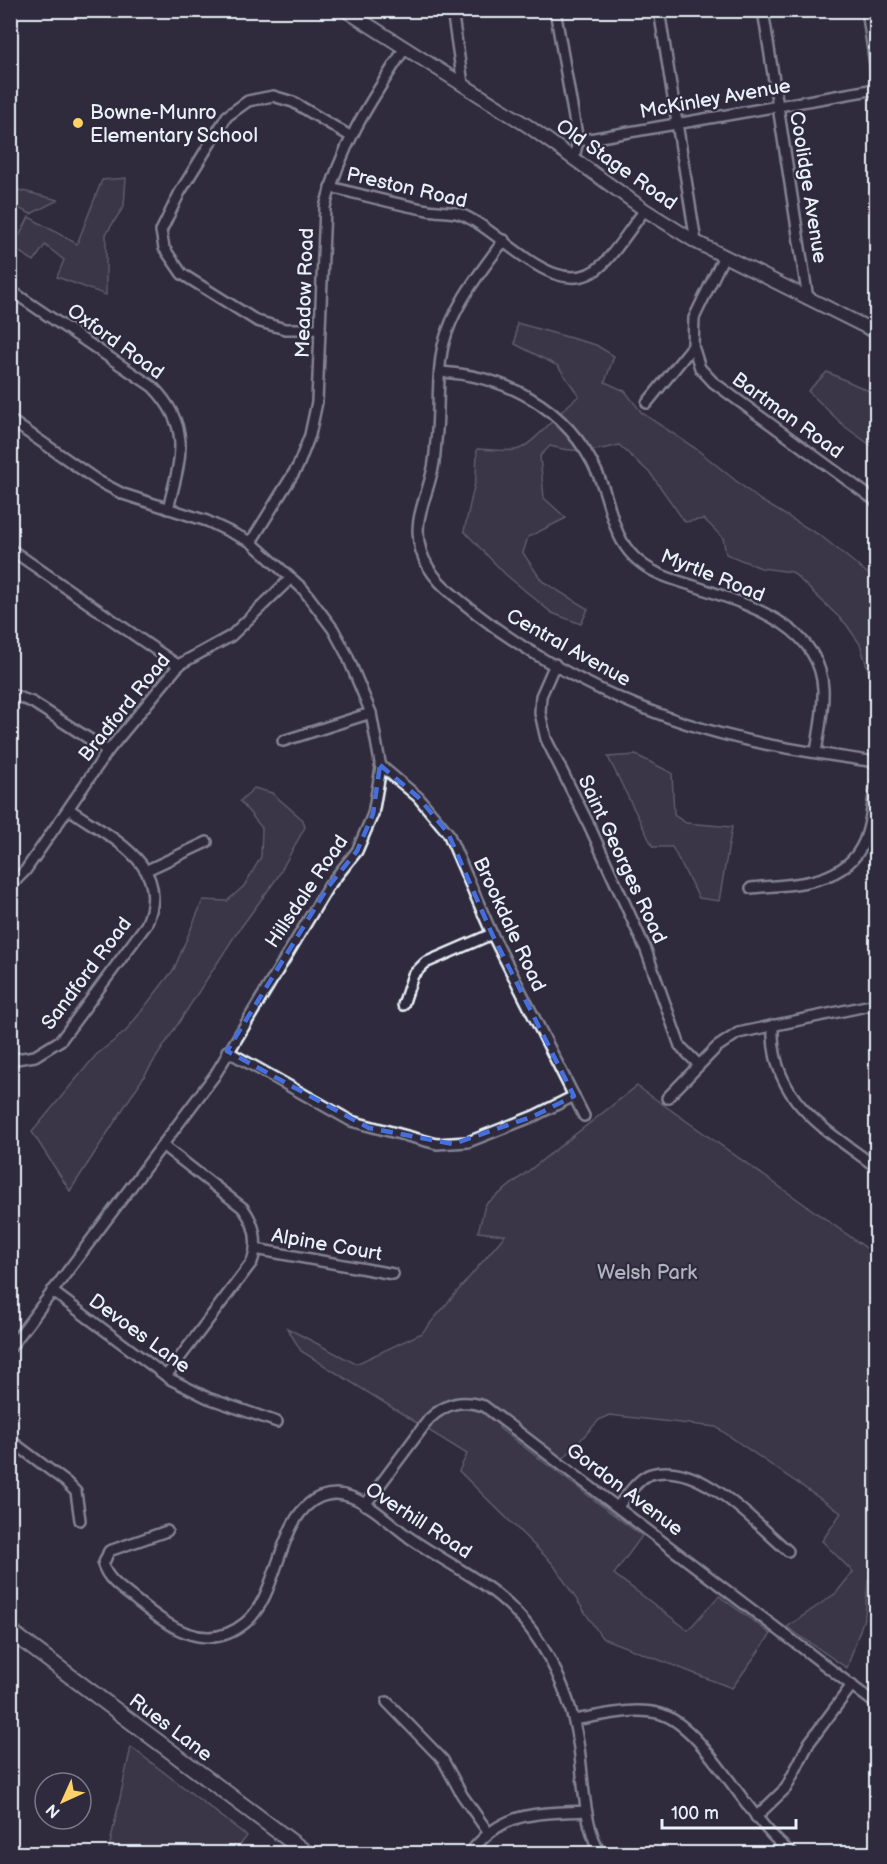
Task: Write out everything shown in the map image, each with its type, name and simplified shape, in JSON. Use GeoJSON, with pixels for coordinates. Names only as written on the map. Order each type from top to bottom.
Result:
{"type":"FeatureCollection","features":[{"type":"Feature","properties":{"kind":"main road","name":"Rues Lane"},"geometry":{"type":"LineString","coordinates":[[10,1631],[308,1854]]}},
{"type":"Feature","properties":{"kind":"street"},"geometry":{"type":"LineString","coordinates":[[452,10],[463,84]]}},
{"type":"Feature","properties":{"kind":"street"},"geometry":{"type":"LineString","coordinates":[[555,10],[578,141],[574,158]]}},
{"type":"Feature","properties":{"kind":"street"},"geometry":{"type":"LineString","coordinates":[[659,10],[696,242]]}},
{"type":"Feature","properties":{"kind":"street","name":"Coolidge Avenue"},"geometry":{"type":"LineString","coordinates":[[763,10],[808,299]]}},
{"type":"Feature","properties":{"kind":"street"},"geometry":{"type":"LineString","coordinates":[[867,10],[876,71]]}},
{"type":"Feature","properties":{"kind":"street","name":"Old Stage Road"},"geometry":{"type":"LineString","coordinates":[[348,12],[463,84],[574,158],[645,210],[696,242],[723,258],[876,332]]}},
{"type":"Feature","properties":{"kind":"street","name":"Meadow Road"},"geometry":{"type":"LineString","coordinates":[[251,542],[298,466],[310,435],[317,402],[325,207],[330,187],[350,135],[405,48]]}},
{"type":"Feature","properties":{"kind":"street","name":"McKinley Avenue"},"geometry":{"type":"LineString","coordinates":[[578,141],[876,88]]}},
{"type":"Feature","properties":{"kind":"street"},"geometry":{"type":"LineString","coordinates":[[320,329],[285,329],[257,321],[182,274],[164,248],[161,231],[175,200],[227,116],[248,101],[273,96],[293,102],[350,135]]}},
{"type":"Feature","properties":{"kind":"street","name":"Preston Road"},"geometry":{"type":"LineString","coordinates":[[330,187],[428,210],[459,213],[481,224],[551,274],[569,277],[588,274],[602,265],[645,210]]}},
{"type":"Feature","properties":{"kind":"street","name":"Central Avenue"},"geometry":{"type":"LineString","coordinates":[[504,240],[471,284],[453,317],[442,347],[433,471],[418,518],[419,543],[423,559],[436,580],[495,627],[555,664],[619,696],[673,718],[737,738],[876,762]]}},
{"type":"Feature","properties":{"kind":"street"},"geometry":{"type":"LineString","coordinates":[[647,403],[693,346],[694,318],[723,258]]}},
{"type":"Feature","properties":{"kind":"street","name":"Oxford Road"},"geometry":{"type":"LineString","coordinates":[[10,290],[153,387],[166,400],[176,418],[181,454],[168,509]]}},
{"type":"Feature","properties":{"kind":"street","name":"Bartman Road"},"geometry":{"type":"LineString","coordinates":[[693,346],[700,368],[713,382],[876,501]]}},
{"type":"Feature","properties":{"kind":"street","name":"Myrtle Road"},"geometry":{"type":"LineString","coordinates":[[441,372],[462,373],[498,382],[532,398],[562,420],[579,441],[599,475],[620,538],[643,565],[658,575],[713,593],[778,620],[799,636],[814,657],[822,681],[816,752]]}},
{"type":"Feature","properties":{"kind":"street","name":"Hillsdale Road"},"geometry":{"type":"LineString","coordinates":[[10,420],[98,481],[144,502],[207,521],[251,542],[291,578],[317,606],[333,629],[371,713],[380,765],[373,814],[357,851],[328,887],[227,1051],[215,1075],[10,1347]]}},
{"type":"Feature","properties":{"kind":"street"},"geometry":{"type":"LineString","coordinates":[[10,549],[179,666]]}},
{"type":"Feature","properties":{"kind":"street","name":"Bradford Road"},"geometry":{"type":"LineString","coordinates":[[10,886],[25,871],[108,751],[179,666],[204,649],[231,636],[291,578]]}},
{"type":"Feature","properties":{"kind":"street","name":"Saint Georges Road"},"geometry":{"type":"LineString","coordinates":[[555,664],[541,696],[540,713],[546,739],[589,825],[646,950],[680,1046],[699,1065]]}},
{"type":"Feature","properties":{"kind":"street"},"geometry":{"type":"LineString","coordinates":[[10,694],[32,702],[108,751]]}},
{"type":"Feature","properties":{"kind":"street"},"geometry":{"type":"LineString","coordinates":[[283,741],[371,713]]}},
{"type":"Feature","properties":{"kind":"street","name":"Brookdale Road"},"geometry":{"type":"LineString","coordinates":[[380,765],[418,797],[448,833],[492,934],[584,1116]]}},
{"type":"Feature","properties":{"kind":"street"},"geometry":{"type":"LineString","coordinates":[[751,888],[812,883],[839,871],[862,847],[867,834],[876,783]]}},
{"type":"Feature","properties":{"kind":"street"},"geometry":{"type":"LineString","coordinates":[[69,809],[136,856],[147,870],[207,842]]}},
{"type":"Feature","properties":{"kind":"street","name":"Sandford Road"},"geometry":{"type":"LineString","coordinates":[[10,1060],[35,1056],[61,1040],[146,926],[153,903],[152,886],[147,870]]}},
{"type":"Feature","properties":{"kind":"street"},"geometry":{"type":"LineString","coordinates":[[403,1005],[413,975],[425,963],[492,934]]}},
{"type":"Feature","properties":{"kind":"street"},"geometry":{"type":"LineString","coordinates":[[667,1098],[717,1047],[738,1033],[876,1004]]}},
{"type":"Feature","properties":{"kind":"street"},"geometry":{"type":"LineString","coordinates":[[773,1025],[775,1058],[782,1079],[793,1098],[812,1119],[876,1167]]}},
{"type":"Feature","properties":{"kind":"street"},"geometry":{"type":"LineString","coordinates":[[227,1051],[351,1121],[437,1144],[468,1142],[534,1116],[574,1096]]}},
{"type":"Feature","properties":{"kind":"street"},"geometry":{"type":"LineString","coordinates":[[162,1145],[243,1208],[252,1223],[255,1249],[252,1262],[166,1376]]}},
{"type":"Feature","properties":{"kind":"street","name":"Alpine Court"},"geometry":{"type":"LineString","coordinates":[[255,1249],[393,1274]]}},
{"type":"Feature","properties":{"kind":"street","name":"Devoes Lane"},"geometry":{"type":"LineString","coordinates":[[52,1292],[166,1376],[208,1398],[277,1422]]}},
{"type":"Feature","properties":{"kind":"street","name":"Gordon Avenue"},"geometry":{"type":"LineString","coordinates":[[366,1505],[429,1419],[445,1406],[465,1402],[493,1411],[876,1704]]}},
{"type":"Feature","properties":{"kind":"street"},"geometry":{"type":"LineString","coordinates":[[10,1440],[76,1492],[80,1520]]}},
{"type":"Feature","properties":{"kind":"street"},"geometry":{"type":"LineString","coordinates":[[618,1506],[641,1480],[651,1474],[667,1473],[693,1478],[710,1484],[788,1551]]}},
{"type":"Feature","properties":{"kind":"street","name":"Overhill Road"},"geometry":{"type":"LineString","coordinates":[[167,1532],[109,1551],[103,1565],[106,1574],[114,1583],[178,1631],[191,1635],[218,1636],[242,1625],[257,1611],[295,1521],[306,1506],[321,1497],[335,1494],[353,1498],[366,1505],[413,1540],[474,1576],[514,1610],[545,1651],[558,1674],[574,1720],[585,1811],[600,1854]]}},
{"type":"Feature","properties":{"kind":"street"},"geometry":{"type":"LineString","coordinates":[[756,1817],[786,1788],[809,1743],[852,1685]]}},
{"type":"Feature","properties":{"kind":"street"},"geometry":{"type":"LineString","coordinates":[[387,1702],[443,1760],[462,1795],[488,1832]]}},
{"type":"Feature","properties":{"kind":"street"},"geometry":{"type":"LineString","coordinates":[[574,1720],[629,1711],[660,1714],[674,1720],[702,1746],[756,1817],[793,1854]]}},
{"type":"Feature","properties":{"kind":"street"},"geometry":{"type":"LineString","coordinates":[[469,1854],[488,1832],[510,1820],[536,1814],[585,1811]]}},
{"type":"Feature","properties":{"kind":"highlighted area"},"geometry":{"type":"Polygon","coordinates":[[[380,765],[418,797],[448,833],[492,934],[574,1096],[534,1116],[453,1144],[369,1128],[227,1051],[328,887],[357,851],[373,814],[380,765]]]}},
{"type":"Feature","properties":{"kind":"green space"},"geometry":{"type":"Polygon","coordinates":[[[126,178],[124,206],[106,234],[106,295],[57,277],[64,260],[45,245],[34,261],[13,248],[29,217],[77,244],[102,180],[126,178]]]}},
{"type":"Feature","properties":{"kind":"green space"},"geometry":{"type":"Polygon","coordinates":[[[15,189],[58,200],[31,214],[11,205],[11,193],[15,189]]]}},
{"type":"Feature","properties":{"kind":"green space"},"geometry":{"type":"Polygon","coordinates":[[[11,205],[15,223],[11,228],[11,205]]]}},
{"type":"Feature","properties":{"kind":"green space"},"geometry":{"type":"Polygon","coordinates":[[[517,323],[596,345],[614,356],[605,382],[625,391],[642,413],[695,448],[760,500],[821,536],[876,580],[876,702],[872,700],[872,683],[860,644],[846,624],[792,572],[761,568],[726,554],[723,538],[704,519],[685,522],[651,474],[619,445],[584,451],[550,446],[540,456],[544,498],[566,518],[528,537],[523,553],[542,581],[588,609],[581,624],[552,613],[505,574],[464,531],[476,478],[477,449],[504,451],[525,446],[579,396],[558,366],[515,344],[517,323]]]}},
{"type":"Feature","properties":{"kind":"green space"},"geometry":{"type":"Polygon","coordinates":[[[827,372],[876,394],[876,449],[844,426],[808,391],[827,372]]]}},
{"type":"Feature","properties":{"kind":"green space"},"geometry":{"type":"Polygon","coordinates":[[[636,755],[672,773],[674,815],[686,823],[732,827],[719,901],[699,898],[672,847],[653,847],[608,757],[636,755]]]}},
{"type":"Feature","properties":{"kind":"green space"},"geometry":{"type":"Polygon","coordinates":[[[254,788],[272,793],[303,820],[305,827],[277,878],[236,934],[70,1191],[32,1132],[96,1055],[126,1031],[174,969],[203,900],[227,901],[244,886],[261,857],[262,828],[240,801],[254,788]]]}},
{"type":"Feature","properties":{"kind":"green space","name":"Welsh Park"},"geometry":{"type":"Polygon","coordinates":[[[637,1086],[876,1255],[876,1579],[868,1581],[865,1615],[847,1668],[787,1627],[836,1593],[853,1572],[822,1541],[841,1513],[716,1427],[609,1415],[599,1420],[560,1462],[504,1420],[499,1428],[642,1536],[614,1574],[688,1630],[719,1596],[771,1634],[732,1688],[602,1638],[553,1564],[459,1471],[467,1454],[301,1351],[287,1328],[356,1364],[422,1333],[505,1235],[478,1232],[485,1205],[637,1086]]]}},
{"type":"Feature","properties":{"kind":"green space"},"geometry":{"type":"Polygon","coordinates":[[[131,1747],[247,1836],[234,1853],[108,1853],[131,1747]]]}},
{"type":"Feature","properties":{"kind":"place","name":"Bowne-Munro Elementary School"},"geometry":{"type":"Point","coordinates":[78,123]}}]}
